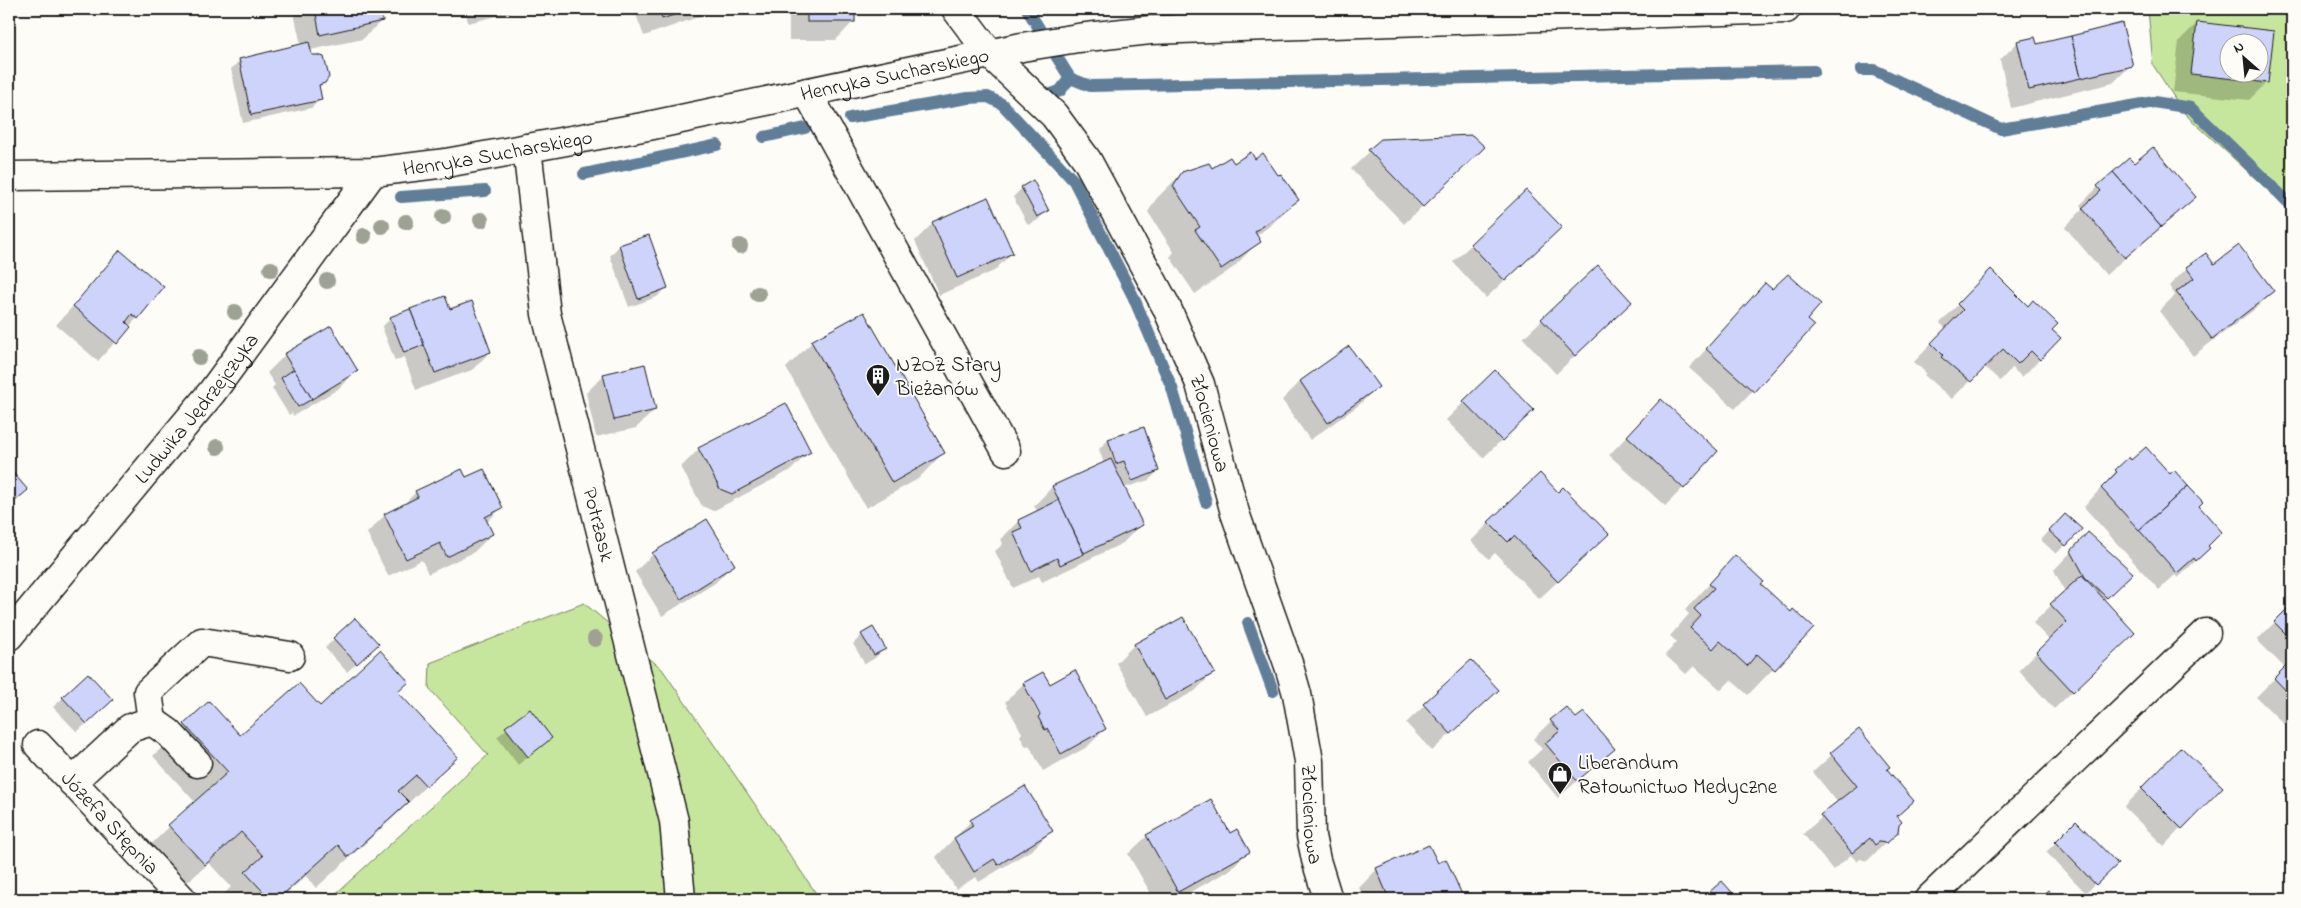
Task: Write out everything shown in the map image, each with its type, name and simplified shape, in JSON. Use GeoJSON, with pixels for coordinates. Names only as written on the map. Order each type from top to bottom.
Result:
{"type":"FeatureCollection","features":[{"type":"Feature","properties":{"kind":"street","name":"Złocieniowa"},"geometry":{"type":"LineString","coordinates":[[956,9],[990,53],[1054,115],[1088,160],[1166,306],[1178,333],[1203,394],[1235,513],[1294,685],[1307,746],[1311,836],[1328,899]]}},
{"type":"Feature","properties":{"kind":"street","name":"Henryka Sucharskiego"},"geometry":{"type":"LineString","coordinates":[[9,176],[373,172],[446,162],[648,126],[1022,47],[1078,38],[1150,30],[1786,9]]}},
{"type":"Feature","properties":{"kind":"street"},"geometry":{"type":"LineString","coordinates":[[807,92],[1006,451]]}},
{"type":"Feature","properties":{"kind":"street","name":"Potrzask"},"geometry":{"type":"LineString","coordinates":[[528,148],[546,314],[674,821],[681,899]]}},
{"type":"Feature","properties":{"kind":"street","name":"Ludwika Jędrzejczyka"},"geometry":{"type":"LineString","coordinates":[[9,636],[212,392],[373,172]]}},
{"type":"Feature","properties":{"kind":"street"},"geometry":{"type":"LineString","coordinates":[[1929,899],[2206,633]]}},
{"type":"Feature","properties":{"kind":"street"},"geometry":{"type":"LineString","coordinates":[[197,764],[169,733],[152,721],[148,692],[202,642],[290,656]]}},
{"type":"Feature","properties":{"kind":"street"},"geometry":{"type":"LineString","coordinates":[[72,782],[130,728],[152,721]]}},
{"type":"Feature","properties":{"kind":"street","name":"Józefa Stępnia"},"geometry":{"type":"LineString","coordinates":[[38,745],[182,899]]}},
{"type":"Feature","properties":{"kind":"green space"},"geometry":{"type":"Polygon","coordinates":[[[2148,9],[2292,9],[2292,212],[2185,114],[2153,65],[2148,9]]]}},
{"type":"Feature","properties":{"kind":"green space"},"geometry":{"type":"Polygon","coordinates":[[[584,603],[662,669],[820,899],[330,899],[488,755],[429,688],[430,663],[584,603]]]}},
{"type":"Feature","properties":{"kind":"building"},"geometry":{"type":"Polygon","coordinates":[[[315,9],[380,9],[383,21],[320,35],[315,9]]]}},
{"type":"Feature","properties":{"kind":"building"},"geometry":{"type":"Polygon","coordinates":[[[659,9],[691,9],[662,19],[659,9]]]}},
{"type":"Feature","properties":{"kind":"building"},"geometry":{"type":"Polygon","coordinates":[[[807,9],[855,9],[855,22],[807,22],[807,9]]]}},
{"type":"Feature","properties":{"kind":"building"},"geometry":{"type":"Polygon","coordinates":[[[2197,22],[2274,31],[2268,83],[2259,82],[2268,82],[2268,32],[2218,32],[2218,77],[2191,74],[2197,22]]]}},
{"type":"Feature","properties":{"kind":"building"},"geometry":{"type":"Polygon","coordinates":[[[2122,23],[2133,66],[2081,78],[2071,36],[2122,23]]]}},
{"type":"Feature","properties":{"kind":"building"},"geometry":{"type":"Polygon","coordinates":[[[2071,36],[2081,78],[2029,90],[2017,41],[2035,37],[2037,44],[2071,36]]]}},
{"type":"Feature","properties":{"kind":"building"},"geometry":{"type":"Polygon","coordinates":[[[309,42],[312,55],[324,57],[329,77],[325,83],[319,85],[322,100],[251,115],[239,59],[309,42]]]}},
{"type":"Feature","properties":{"kind":"building"},"geometry":{"type":"Polygon","coordinates":[[[1472,135],[1485,147],[1423,207],[1368,150],[1381,139],[1472,135]]]}},
{"type":"Feature","properties":{"kind":"building"},"geometry":{"type":"Polygon","coordinates":[[[2153,147],[2196,197],[2161,227],[2113,172],[2129,158],[2134,163],[2153,147]]]}},
{"type":"Feature","properties":{"kind":"building"},"geometry":{"type":"Polygon","coordinates":[[[1251,152],[1255,159],[1263,153],[1278,175],[1281,174],[1299,200],[1255,232],[1261,242],[1221,269],[1195,230],[1200,227],[1173,186],[1182,172],[1209,163],[1212,168],[1230,157],[1234,163],[1251,152]]]}},
{"type":"Feature","properties":{"kind":"building"},"geometry":{"type":"Polygon","coordinates":[[[2113,172],[2161,227],[2125,258],[2082,208],[2101,191],[2097,186],[2113,172]]]}},
{"type":"Feature","properties":{"kind":"building"},"geometry":{"type":"Polygon","coordinates":[[[1033,180],[1049,211],[1037,217],[1021,187],[1033,180]]]}},
{"type":"Feature","properties":{"kind":"building"},"geometry":{"type":"Polygon","coordinates":[[[1526,190],[1562,227],[1505,281],[1470,244],[1526,190]]]}},
{"type":"Feature","properties":{"kind":"building"},"geometry":{"type":"Polygon","coordinates":[[[988,197],[1013,253],[957,278],[932,222],[988,197]]]}},
{"type":"Feature","properties":{"kind":"building"},"geometry":{"type":"Polygon","coordinates":[[[649,235],[668,288],[638,299],[619,245],[649,235]]]}},
{"type":"Feature","properties":{"kind":"building"},"geometry":{"type":"Polygon","coordinates":[[[2239,245],[2274,291],[2212,339],[2176,292],[2194,278],[2186,267],[2206,253],[2214,264],[2239,245]]]}},
{"type":"Feature","properties":{"kind":"building"},"geometry":{"type":"Polygon","coordinates":[[[120,250],[164,287],[138,319],[132,314],[126,322],[131,327],[117,344],[73,306],[120,250]]]}},
{"type":"Feature","properties":{"kind":"building"},"geometry":{"type":"Polygon","coordinates":[[[1598,265],[1632,302],[1575,356],[1541,319],[1598,265]]]}},
{"type":"Feature","properties":{"kind":"building"},"geometry":{"type":"Polygon","coordinates":[[[1991,269],[2028,306],[2033,300],[2058,324],[2052,330],[2061,338],[2040,360],[2031,351],[2018,364],[2003,349],[1971,382],[1941,357],[1943,355],[1931,343],[1963,310],[1957,304],[1991,269]]]}},
{"type":"Feature","properties":{"kind":"building"},"geometry":{"type":"Polygon","coordinates":[[[1788,274],[1821,304],[1807,320],[1814,326],[1754,392],[1706,349],[1765,283],[1772,289],[1788,274]]]}},
{"type":"Feature","properties":{"kind":"building"},"geometry":{"type":"Polygon","coordinates":[[[445,296],[450,309],[472,301],[491,352],[435,373],[410,309],[445,296]]]}},
{"type":"Feature","properties":{"kind":"building"},"geometry":{"type":"Polygon","coordinates":[[[410,309],[424,345],[404,353],[390,317],[410,309]]]}},
{"type":"Feature","properties":{"kind":"building","name":"NZOZ Stary Bieżanów"},"geometry":{"type":"Polygon","coordinates":[[[864,312],[945,453],[892,483],[811,341],[864,312]]]}},
{"type":"Feature","properties":{"kind":"building"},"geometry":{"type":"Polygon","coordinates":[[[331,326],[358,371],[312,399],[284,354],[331,326]]]}},
{"type":"Feature","properties":{"kind":"building"},"geometry":{"type":"Polygon","coordinates":[[[1349,346],[1379,387],[1328,423],[1300,381],[1349,346]]]}},
{"type":"Feature","properties":{"kind":"building"},"geometry":{"type":"Polygon","coordinates":[[[645,364],[656,410],[614,420],[603,374],[645,364]]]}},
{"type":"Feature","properties":{"kind":"building"},"geometry":{"type":"Polygon","coordinates":[[[294,369],[312,399],[298,407],[281,378],[294,369]]]}},
{"type":"Feature","properties":{"kind":"building"},"geometry":{"type":"Polygon","coordinates":[[[1495,370],[1534,410],[1502,441],[1463,401],[1495,370]]]}},
{"type":"Feature","properties":{"kind":"building"},"geometry":{"type":"Polygon","coordinates":[[[1661,399],[1718,451],[1684,489],[1627,436],[1661,399]]]}},
{"type":"Feature","properties":{"kind":"building"},"geometry":{"type":"Polygon","coordinates":[[[786,403],[811,452],[732,494],[720,489],[698,448],[786,403]]]}},
{"type":"Feature","properties":{"kind":"building"},"geometry":{"type":"Polygon","coordinates":[[[1144,427],[1159,471],[1132,481],[1124,461],[1116,464],[1108,439],[1144,427]]]}},
{"type":"Feature","properties":{"kind":"building"},"geometry":{"type":"Polygon","coordinates":[[[2146,447],[2170,474],[2174,470],[2188,486],[2139,530],[2101,488],[2117,472],[2115,470],[2129,457],[2131,460],[2146,447]]]}},
{"type":"Feature","properties":{"kind":"building"},"geometry":{"type":"Polygon","coordinates":[[[1111,459],[1143,525],[1084,553],[1052,486],[1111,459]]]}},
{"type":"Feature","properties":{"kind":"building"},"geometry":{"type":"Polygon","coordinates":[[[9,468],[28,490],[9,506],[9,468]]]}},
{"type":"Feature","properties":{"kind":"building"},"geometry":{"type":"Polygon","coordinates":[[[462,469],[466,477],[484,469],[503,508],[485,517],[493,534],[447,557],[440,543],[406,559],[384,514],[418,497],[415,491],[462,469]]]}},
{"type":"Feature","properties":{"kind":"building"},"geometry":{"type":"Polygon","coordinates":[[[1540,473],[1558,492],[1563,487],[1609,534],[1558,582],[1514,536],[1508,542],[1488,522],[1540,473]]]}},
{"type":"Feature","properties":{"kind":"building"},"geometry":{"type":"Polygon","coordinates":[[[2188,486],[2203,502],[2199,506],[2222,532],[2208,546],[2210,548],[2196,561],[2194,558],[2177,573],[2139,530],[2188,486]]]}},
{"type":"Feature","properties":{"kind":"building"},"geometry":{"type":"Polygon","coordinates":[[[1059,500],[1084,554],[1060,565],[1057,558],[1031,571],[1013,532],[1022,528],[1018,520],[1059,500]]]}},
{"type":"Feature","properties":{"kind":"building"},"geometry":{"type":"Polygon","coordinates":[[[2065,514],[2082,529],[2066,546],[2049,531],[2065,514]]]}},
{"type":"Feature","properties":{"kind":"building"},"geometry":{"type":"Polygon","coordinates":[[[707,519],[735,565],[681,599],[652,553],[707,519]]]}},
{"type":"Feature","properties":{"kind":"building"},"geometry":{"type":"Polygon","coordinates":[[[2088,532],[2133,573],[2107,598],[2085,577],[2071,551],[2088,532]]]}},
{"type":"Feature","properties":{"kind":"building"},"geometry":{"type":"Polygon","coordinates":[[[1735,555],[1764,582],[1761,584],[1791,612],[1793,609],[1814,628],[1775,670],[1757,654],[1747,666],[1720,641],[1713,649],[1690,628],[1701,616],[1694,609],[1714,588],[1709,584],[1735,555]]]}},
{"type":"Feature","properties":{"kind":"building"},"geometry":{"type":"Polygon","coordinates":[[[2082,575],[2135,633],[2073,692],[2036,652],[2067,622],[2050,604],[2082,575]]]}},
{"type":"Feature","properties":{"kind":"building"},"geometry":{"type":"Polygon","coordinates":[[[2292,604],[2292,640],[2274,622],[2292,604]]]}},
{"type":"Feature","properties":{"kind":"building"},"geometry":{"type":"Polygon","coordinates":[[[1183,617],[1215,673],[1165,700],[1134,644],[1183,617]]]}},
{"type":"Feature","properties":{"kind":"building"},"geometry":{"type":"Polygon","coordinates":[[[355,618],[379,644],[357,664],[333,638],[355,618]]]}},
{"type":"Feature","properties":{"kind":"building"},"geometry":{"type":"Polygon","coordinates":[[[873,627],[886,649],[874,655],[861,634],[873,627]]]}},
{"type":"Feature","properties":{"kind":"building"},"geometry":{"type":"Polygon","coordinates":[[[380,650],[409,682],[398,692],[458,757],[426,786],[416,775],[398,791],[409,802],[348,857],[338,845],[278,899],[270,899],[245,872],[263,856],[241,832],[205,865],[168,825],[228,772],[184,724],[209,701],[240,735],[299,683],[320,706],[380,650]]]}},
{"type":"Feature","properties":{"kind":"building"},"geometry":{"type":"Polygon","coordinates":[[[1471,660],[1499,690],[1451,734],[1423,704],[1471,660]]]}},
{"type":"Feature","properties":{"kind":"building"},"geometry":{"type":"Polygon","coordinates":[[[2290,662],[2292,664],[2292,697],[2274,678],[2290,662]]]}},
{"type":"Feature","properties":{"kind":"building"},"geometry":{"type":"Polygon","coordinates":[[[1075,670],[1106,729],[1061,754],[1047,728],[1045,730],[1038,717],[1040,715],[1023,683],[1043,672],[1050,684],[1075,670]]]}},
{"type":"Feature","properties":{"kind":"building"},"geometry":{"type":"Polygon","coordinates":[[[88,673],[113,700],[87,724],[62,697],[88,673]]]}},
{"type":"Feature","properties":{"kind":"building"},"geometry":{"type":"Polygon","coordinates":[[[1566,707],[1576,718],[1584,712],[1615,749],[1577,781],[1545,743],[1560,731],[1550,720],[1566,707]]]}},
{"type":"Feature","properties":{"kind":"building"},"geometry":{"type":"Polygon","coordinates":[[[530,709],[552,738],[528,757],[505,727],[530,709]]]}},
{"type":"Feature","properties":{"kind":"building"},"geometry":{"type":"Polygon","coordinates":[[[1859,729],[1890,767],[1887,769],[1914,801],[1897,816],[1902,822],[1899,825],[1898,833],[1887,843],[1879,842],[1875,845],[1870,838],[1852,853],[1820,815],[1857,786],[1830,753],[1859,729]]]}},
{"type":"Feature","properties":{"kind":"building"},"geometry":{"type":"Polygon","coordinates":[[[2181,747],[2223,787],[2182,829],[2141,788],[2181,747]]]}},
{"type":"Feature","properties":{"kind":"building"},"geometry":{"type":"Polygon","coordinates":[[[1025,786],[1053,831],[998,865],[994,859],[974,872],[954,838],[973,826],[970,820],[1025,786]]]}},
{"type":"Feature","properties":{"kind":"building"},"geometry":{"type":"Polygon","coordinates":[[[1211,799],[1230,833],[1237,829],[1250,852],[1178,892],[1146,835],[1211,799]]]}},
{"type":"Feature","properties":{"kind":"building"},"geometry":{"type":"Polygon","coordinates":[[[2076,821],[2118,864],[2096,885],[2055,842],[2076,821]]]}},
{"type":"Feature","properties":{"kind":"building"},"geometry":{"type":"Polygon","coordinates":[[[1429,845],[1438,863],[1446,859],[1464,899],[1389,899],[1376,868],[1429,845]]]}},
{"type":"Feature","properties":{"kind":"building"},"geometry":{"type":"Polygon","coordinates":[[[1722,881],[1738,899],[1701,899],[1722,881]]]}},
{"type":"Feature","properties":{"kind":"building"},"geometry":{"type":"Polygon","coordinates":[[[2048,890],[2057,899],[2038,899],[2048,890]]]}},
{"type":"Feature","properties":{"kind":"waterway"},"geometry":{"type":"LineString","coordinates":[[1027,9],[1070,78],[1090,86],[1814,71]]}},
{"type":"Feature","properties":{"kind":"waterway"},"geometry":{"type":"LineString","coordinates":[[1861,70],[1874,70],[2001,129],[2154,102],[2191,108],[2292,206]]}},
{"type":"Feature","properties":{"kind":"waterway"},"geometry":{"type":"LineString","coordinates":[[1049,95],[1060,91],[1070,78]]}},
{"type":"Feature","properties":{"kind":"waterway"},"geometry":{"type":"LineString","coordinates":[[850,118],[968,98],[988,97],[1002,104],[1074,181],[1133,296],[1172,388],[1206,502]]}},
{"type":"Feature","properties":{"kind":"waterway"},"geometry":{"type":"LineString","coordinates":[[764,137],[805,128]]}},
{"type":"Feature","properties":{"kind":"waterway"},"geometry":{"type":"LineString","coordinates":[[584,174],[717,145]]}},
{"type":"Feature","properties":{"kind":"waterway"},"geometry":{"type":"LineString","coordinates":[[401,197],[485,191]]}},
{"type":"Feature","properties":{"kind":"waterway"},"geometry":{"type":"LineString","coordinates":[[1248,623],[1273,691]]}},
{"type":"Feature","properties":{"kind":"place","name":"NZOZ Stary Bieżanów"},"geometry":{"type":"Point","coordinates":[878,397]}},
{"type":"Feature","properties":{"kind":"place","name":"Liberandum Ratownictwo Medyczne"},"geometry":{"type":"Point","coordinates":[1560,795]}}]}
